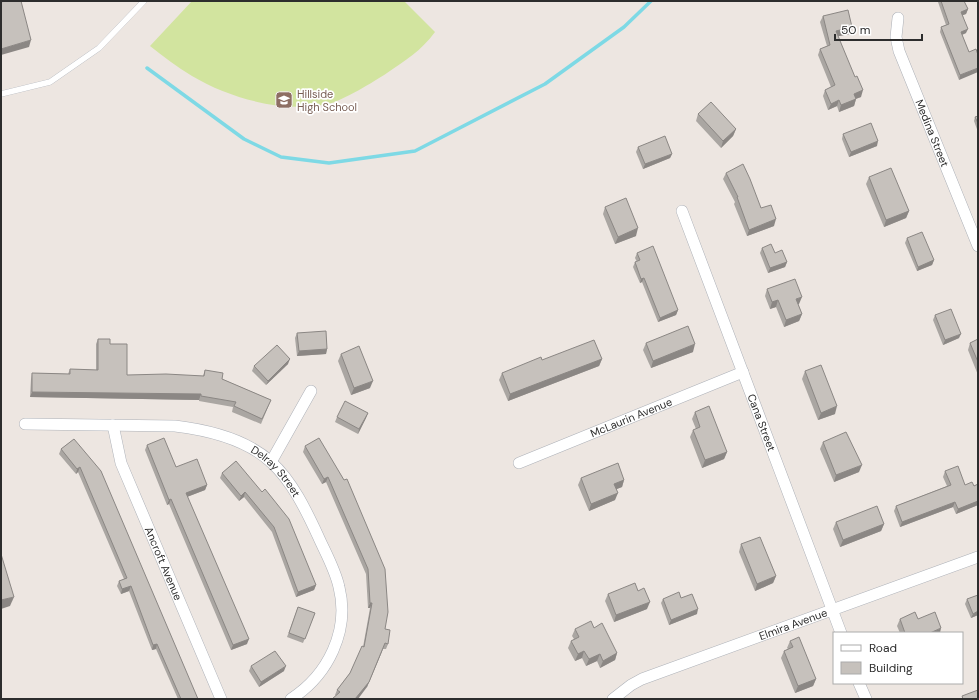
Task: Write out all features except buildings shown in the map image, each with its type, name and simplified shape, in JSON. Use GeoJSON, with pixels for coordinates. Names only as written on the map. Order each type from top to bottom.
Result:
{"type":"FeatureCollection","features":[{"type":"Feature","properties":{"kind":"street","name":"Medina Street"},"geometry":{"type":"LineString","coordinates":[[898,18],[896,37],[899,51],[978,246]]}},
{"type":"Feature","properties":{"kind":"street","name":"Cana Street"},"geometry":{"type":"LineString","coordinates":[[682,211],[744,372],[840,632]]}},
{"type":"Feature","properties":{"kind":"street","name":"McLaurin Avenue"},"geometry":{"type":"LineString","coordinates":[[519,463],[744,372]]}},
{"type":"Feature","properties":{"kind":"street"},"geometry":{"type":"LineString","coordinates":[[271,462],[312,391]]}},
{"type":"Feature","properties":{"kind":"street","name":"Delray Street"},"geometry":{"type":"LineString","coordinates":[[25,424],[175,426],[199,429],[243,444],[271,462],[292,487],[313,524],[339,586],[342,604],[342,618],[339,634],[327,664],[315,679],[291,699]]}},
{"type":"Feature","properties":{"kind":"street","name":"Ancroft Avenue"},"geometry":{"type":"LineString","coordinates":[[113,425],[121,464],[217,686],[221,699]]}},
{"type":"Feature","properties":{"kind":"street","name":"Elmira Avenue"},"geometry":{"type":"LineString","coordinates":[[613,699],[631,685],[642,679],[978,557]]}},
{"type":"Feature","properties":{"kind":"street"},"geometry":{"type":"LineString","coordinates":[[860,684],[866,699]]}},
{"type":"Feature","properties":{"kind":"lane"},"geometry":{"type":"LineString","coordinates":[[1,94],[50,82],[99,48],[144,1]]}},
{"type":"Feature","properties":{"kind":"green space"},"geometry":{"type":"Polygon","coordinates":[[[192,1],[404,1],[435,32],[419,50],[407,59],[375,81],[341,99],[328,104],[311,106],[293,107],[275,105],[240,97],[207,84],[181,69],[150,46],[192,1]]]}},
{"type":"Feature","properties":{"kind":"waterway"},"geometry":{"type":"LineString","coordinates":[[147,68],[244,139],[281,157],[329,163],[415,151],[545,84],[624,27],[651,1]]}},
{"type":"Feature","properties":{"kind":"place","name":"Hillside High School"},"geometry":{"type":"Point","coordinates":[284,100]}}]}
